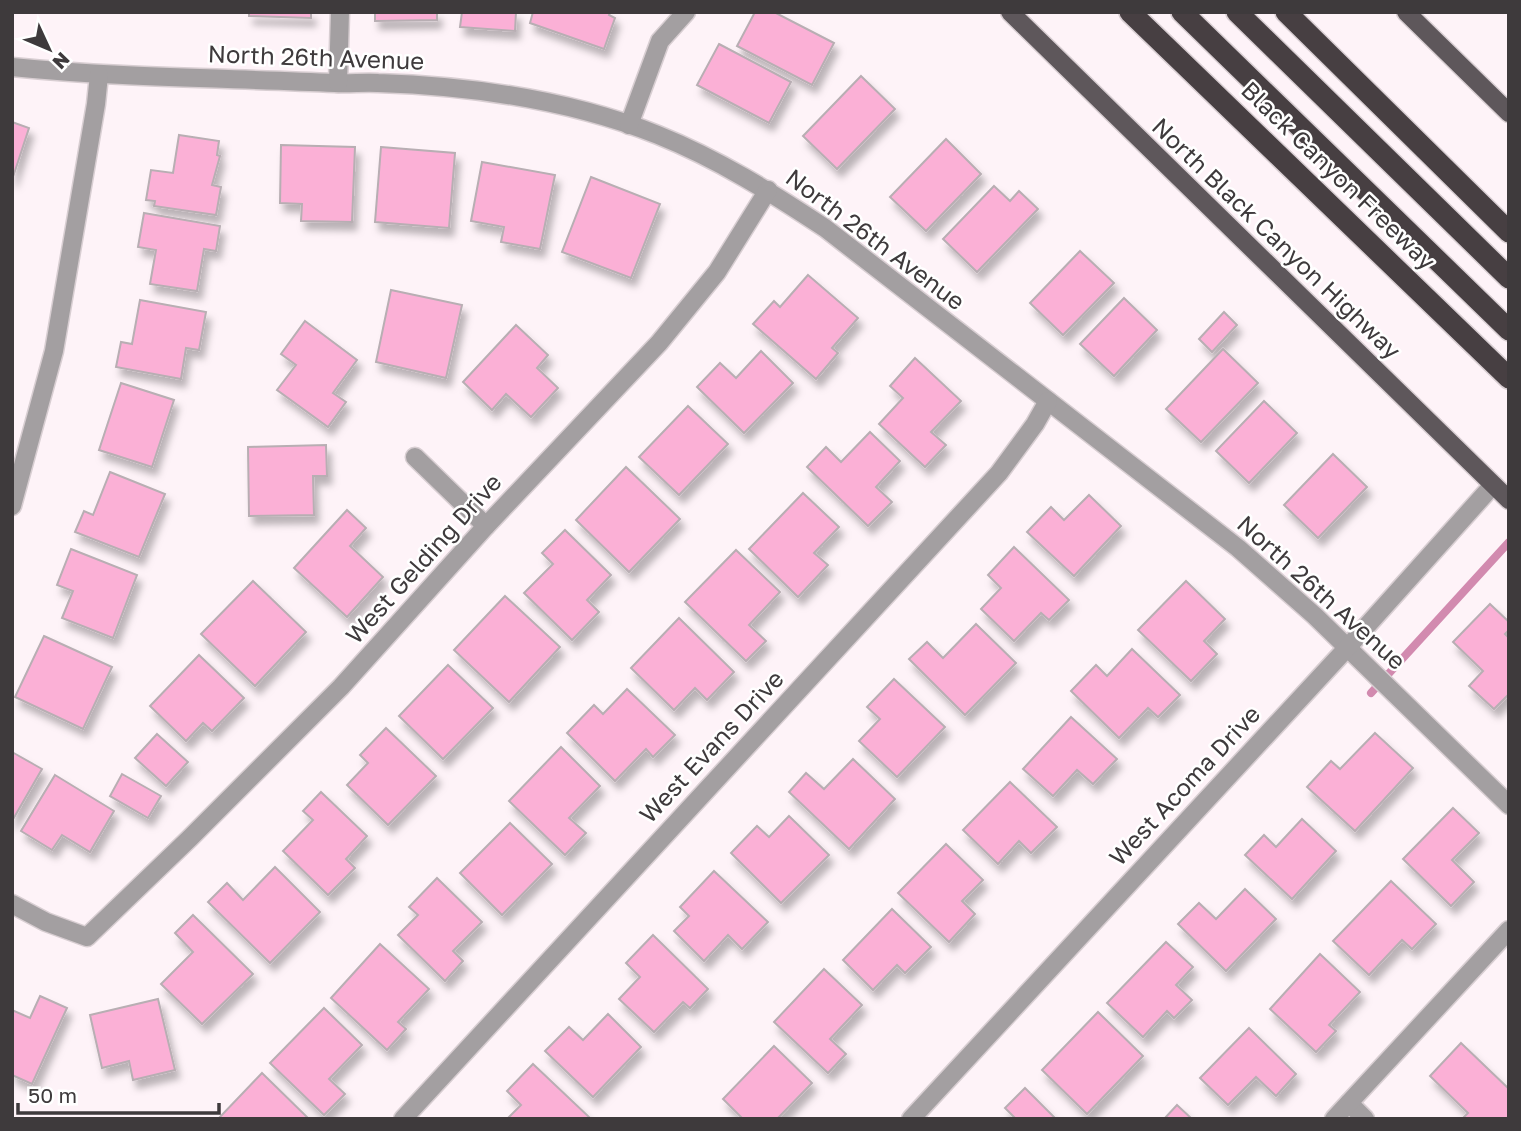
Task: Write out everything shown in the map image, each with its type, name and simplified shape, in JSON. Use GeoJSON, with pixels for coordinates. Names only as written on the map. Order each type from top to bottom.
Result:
{"type":"FeatureCollection","features":[{"type":"Feature","properties":{"kind":"highway","name":"Black Canyon Freeway"},"geometry":{"type":"LineString","coordinates":[[1130,12],[1509,378]]}},
{"type":"Feature","properties":{"kind":"highway"},"geometry":{"type":"LineString","coordinates":[[1182,12],[1509,330]]}},
{"type":"Feature","properties":{"kind":"highway"},"geometry":{"type":"LineString","coordinates":[[1237,12],[1509,278]]}},
{"type":"Feature","properties":{"kind":"highway"},"geometry":{"type":"LineString","coordinates":[[1286,12],[1509,232]]}},
{"type":"Feature","properties":{"kind":"main road","name":"North Black Canyon Highway"},"geometry":{"type":"LineString","coordinates":[[1010,12],[1509,500]]}},
{"type":"Feature","properties":{"kind":"main road"},"geometry":{"type":"LineString","coordinates":[[1406,12],[1509,113]]}},
{"type":"Feature","properties":{"kind":"street"},"geometry":{"type":"LineString","coordinates":[[338,83],[340,12]]}},
{"type":"Feature","properties":{"kind":"street"},"geometry":{"type":"LineString","coordinates":[[629,125],[660,41],[686,12]]}},
{"type":"Feature","properties":{"kind":"street","name":"North 26th Avenue"},"geometry":{"type":"LineString","coordinates":[[12,67],[99,75],[377,83],[480,90],[545,102],[629,125],[659,135],[703,156],[768,190],[825,228],[1238,548],[1315,616],[1509,805]]}},
{"type":"Feature","properties":{"kind":"street"},"geometry":{"type":"LineString","coordinates":[[12,506],[54,351],[99,75]]}},
{"type":"Feature","properties":{"kind":"street","name":"West Gelding Drive"},"geometry":{"type":"LineString","coordinates":[[12,904],[46,922],[87,937],[341,687],[486,526],[659,343],[725,260],[768,190]]}},
{"type":"Feature","properties":{"kind":"street","name":"West Evans Drive"},"geometry":{"type":"LineString","coordinates":[[413,1116],[999,473],[1035,424],[1048,401]]}},
{"type":"Feature","properties":{"kind":"street"},"geometry":{"type":"LineString","coordinates":[[415,457],[486,526]]}},
{"type":"Feature","properties":{"kind":"street","name":"West Acoma Drive"},"geometry":{"type":"LineString","coordinates":[[911,1119],[1347,648],[1493,485]]}},
{"type":"Feature","properties":{"kind":"street"},"geometry":{"type":"LineString","coordinates":[[1334,1119],[1509,930]]}},
{"type":"Feature","properties":{"kind":"street"},"geometry":{"type":"LineString","coordinates":[[1349,1103],[1365,1119]]}},
{"type":"Feature","properties":{"kind":"building"},"geometry":{"type":"Polygon","coordinates":[[[249,12],[311,12],[311,18],[249,16],[249,12]]]}},
{"type":"Feature","properties":{"kind":"building"},"geometry":{"type":"Polygon","coordinates":[[[375,12],[437,12],[437,20],[375,21],[375,12]]]}},
{"type":"Feature","properties":{"kind":"building"},"geometry":{"type":"Polygon","coordinates":[[[462,12],[516,12],[515,31],[460,27],[462,12]]]}},
{"type":"Feature","properties":{"kind":"building"},"geometry":{"type":"Polygon","coordinates":[[[533,12],[610,12],[609,15],[615,18],[604,49],[530,23],[533,12]]]}},
{"type":"Feature","properties":{"kind":"building"},"geometry":{"type":"Polygon","coordinates":[[[755,12],[774,12],[834,43],[812,85],[737,46],[755,12]]]}},
{"type":"Feature","properties":{"kind":"building"},"geometry":{"type":"Polygon","coordinates":[[[719,44],[791,82],[769,123],[697,85],[719,44]]]}},
{"type":"Feature","properties":{"kind":"building"},"geometry":{"type":"Polygon","coordinates":[[[861,76],[895,109],[837,169],[803,136],[861,76]]]}},
{"type":"Feature","properties":{"kind":"building"},"geometry":{"type":"Polygon","coordinates":[[[12,122],[29,128],[12,180],[12,122]]]}},
{"type":"Feature","properties":{"kind":"building"},"geometry":{"type":"Polygon","coordinates":[[[179,135],[219,141],[217,155],[220,156],[212,185],[221,187],[216,215],[154,206],[155,201],[146,200],[151,170],[173,173],[179,135]]]}},
{"type":"Feature","properties":{"kind":"building"},"geometry":{"type":"Polygon","coordinates":[[[946,139],[981,174],[926,231],[890,197],[946,139]]]}},
{"type":"Feature","properties":{"kind":"building"},"geometry":{"type":"Polygon","coordinates":[[[281,145],[355,147],[352,222],[301,221],[302,204],[280,203],[281,145]]]}},
{"type":"Feature","properties":{"kind":"building"},"geometry":{"type":"Polygon","coordinates":[[[381,147],[455,153],[449,228],[375,222],[381,147]]]}},
{"type":"Feature","properties":{"kind":"building"},"geometry":{"type":"Polygon","coordinates":[[[482,162],[555,175],[540,249],[501,242],[504,227],[471,221],[482,162]]]}},
{"type":"Feature","properties":{"kind":"building"},"geometry":{"type":"Polygon","coordinates":[[[591,177],[660,204],[631,278],[562,252],[591,177]]]}},
{"type":"Feature","properties":{"kind":"building"},"geometry":{"type":"Polygon","coordinates":[[[994,186],[1010,201],[1019,191],[1038,209],[977,272],[943,239],[994,186]]]}},
{"type":"Feature","properties":{"kind":"building"},"geometry":{"type":"Polygon","coordinates":[[[144,213],[220,226],[216,251],[204,249],[197,291],[150,284],[156,250],[138,247],[144,213]]]}},
{"type":"Feature","properties":{"kind":"building"},"geometry":{"type":"Polygon","coordinates":[[[1080,251],[1114,283],[1063,335],[1030,303],[1080,251]]]}},
{"type":"Feature","properties":{"kind":"building"},"geometry":{"type":"Polygon","coordinates":[[[808,275],[858,318],[832,348],[838,353],[816,379],[753,324],[774,301],[780,307],[808,275]]]}},
{"type":"Feature","properties":{"kind":"building"},"geometry":{"type":"Polygon","coordinates":[[[391,290],[462,305],[446,378],[376,362],[391,290]]]}},
{"type":"Feature","properties":{"kind":"building"},"geometry":{"type":"Polygon","coordinates":[[[1124,298],[1157,330],[1114,376],[1080,344],[1124,298]]]}},
{"type":"Feature","properties":{"kind":"building"},"geometry":{"type":"Polygon","coordinates":[[[140,300],[206,312],[199,350],[186,348],[181,379],[116,367],[121,342],[132,344],[140,300]]]}},
{"type":"Feature","properties":{"kind":"building"},"geometry":{"type":"Polygon","coordinates":[[[1224,312],[1237,325],[1212,352],[1199,339],[1224,312]]]}},
{"type":"Feature","properties":{"kind":"building"},"geometry":{"type":"Polygon","coordinates":[[[305,321],[357,360],[333,393],[346,402],[328,427],[277,390],[296,365],[281,354],[305,321]]]}},
{"type":"Feature","properties":{"kind":"building"},"geometry":{"type":"Polygon","coordinates":[[[516,325],[548,355],[537,368],[558,388],[531,417],[506,394],[492,410],[463,382],[516,325]]]}},
{"type":"Feature","properties":{"kind":"building"},"geometry":{"type":"Polygon","coordinates":[[[1223,349],[1258,383],[1201,442],[1166,409],[1223,349]]]}},
{"type":"Feature","properties":{"kind":"building"},"geometry":{"type":"Polygon","coordinates":[[[761,351],[793,383],[744,433],[697,387],[720,363],[736,378],[761,351]]]}},
{"type":"Feature","properties":{"kind":"building"},"geometry":{"type":"Polygon","coordinates":[[[915,358],[961,401],[931,432],[946,445],[925,467],[879,424],[903,398],[890,386],[915,358]]]}},
{"type":"Feature","properties":{"kind":"building"},"geometry":{"type":"Polygon","coordinates":[[[121,383],[174,400],[152,467],[99,450],[121,383]]]}},
{"type":"Feature","properties":{"kind":"building"},"geometry":{"type":"Polygon","coordinates":[[[1264,401],[1297,433],[1249,483],[1216,451],[1264,401]]]}},
{"type":"Feature","properties":{"kind":"building"},"geometry":{"type":"Polygon","coordinates":[[[688,406],[728,444],[679,495],[639,457],[688,406]]]}},
{"type":"Feature","properties":{"kind":"building"},"geometry":{"type":"Polygon","coordinates":[[[870,432],[900,461],[876,487],[892,502],[868,526],[807,467],[826,447],[841,462],[870,432]]]}},
{"type":"Feature","properties":{"kind":"building"},"geometry":{"type":"Polygon","coordinates":[[[326,445],[327,476],[313,476],[314,515],[249,516],[248,447],[326,445]]]}},
{"type":"Feature","properties":{"kind":"building"},"geometry":{"type":"Polygon","coordinates":[[[1333,454],[1367,487],[1318,538],[1284,505],[1333,454]]]}},
{"type":"Feature","properties":{"kind":"building"},"geometry":{"type":"Polygon","coordinates":[[[626,467],[680,519],[629,572],[576,520],[626,467]]]}},
{"type":"Feature","properties":{"kind":"building"},"geometry":{"type":"Polygon","coordinates":[[[110,472],[165,494],[139,557],[75,532],[84,511],[93,515],[110,472]]]}},
{"type":"Feature","properties":{"kind":"building"},"geometry":{"type":"Polygon","coordinates":[[[803,493],[839,527],[814,553],[828,565],[798,597],[749,549],[803,493]]]}},
{"type":"Feature","properties":{"kind":"building"},"geometry":{"type":"Polygon","coordinates":[[[1089,495],[1121,526],[1074,576],[1027,532],[1051,507],[1064,520],[1089,495]]]}},
{"type":"Feature","properties":{"kind":"building"},"geometry":{"type":"Polygon","coordinates":[[[347,510],[366,528],[350,546],[383,577],[347,617],[294,568],[347,510]]]}},
{"type":"Feature","properties":{"kind":"building"},"geometry":{"type":"Polygon","coordinates":[[[565,530],[611,575],[587,600],[599,612],[572,640],[524,593],[553,564],[542,553],[565,530]]]}},
{"type":"Feature","properties":{"kind":"building"},"geometry":{"type":"Polygon","coordinates":[[[1014,547],[1069,600],[1049,620],[1041,613],[1014,641],[981,609],[1001,588],[988,575],[1014,547]]]}},
{"type":"Feature","properties":{"kind":"building"},"geometry":{"type":"Polygon","coordinates":[[[71,549],[137,575],[113,638],[62,618],[73,591],[57,585],[71,549]]]}},
{"type":"Feature","properties":{"kind":"building"},"geometry":{"type":"Polygon","coordinates":[[[736,550],[780,592],[749,625],[766,641],[746,661],[685,602],[736,550]]]}},
{"type":"Feature","properties":{"kind":"building"},"geometry":{"type":"Polygon","coordinates":[[[253,581],[306,632],[255,686],[201,634],[253,581]]]}},
{"type":"Feature","properties":{"kind":"building"},"geometry":{"type":"Polygon","coordinates":[[[1186,581],[1225,619],[1204,641],[1217,654],[1191,681],[1138,630],[1186,581]]]}},
{"type":"Feature","properties":{"kind":"building"},"geometry":{"type":"Polygon","coordinates":[[[505,596],[560,647],[509,702],[454,650],[505,596]]]}},
{"type":"Feature","properties":{"kind":"building"},"geometry":{"type":"Polygon","coordinates":[[[1490,604],[1509,622],[1509,630],[1505,634],[1509,638],[1509,694],[1494,709],[1469,686],[1483,671],[1453,642],[1490,604]]]}},
{"type":"Feature","properties":{"kind":"building"},"geometry":{"type":"Polygon","coordinates":[[[679,618],[734,672],[707,700],[695,688],[674,710],[631,668],[679,618]]]}},
{"type":"Feature","properties":{"kind":"building"},"geometry":{"type":"Polygon","coordinates":[[[976,624],[1016,663],[965,715],[909,659],[927,642],[943,658],[976,624]]]}},
{"type":"Feature","properties":{"kind":"building"},"geometry":{"type":"Polygon","coordinates":[[[44,636],[112,667],[83,729],[15,697],[44,636]]]}},
{"type":"Feature","properties":{"kind":"building"},"geometry":{"type":"Polygon","coordinates":[[[1132,649],[1180,695],[1158,717],[1148,708],[1119,738],[1071,691],[1096,665],[1107,676],[1132,649]]]}},
{"type":"Feature","properties":{"kind":"building"},"geometry":{"type":"Polygon","coordinates":[[[199,655],[244,698],[212,731],[203,723],[186,741],[150,706],[199,655]]]}},
{"type":"Feature","properties":{"kind":"building"},"geometry":{"type":"Polygon","coordinates":[[[448,665],[493,708],[443,759],[399,716],[448,665]]]}},
{"type":"Feature","properties":{"kind":"building"},"geometry":{"type":"Polygon","coordinates":[[[894,679],[945,727],[897,777],[859,741],[880,719],[867,707],[894,679]]]}},
{"type":"Feature","properties":{"kind":"building"},"geometry":{"type":"Polygon","coordinates":[[[627,689],[675,735],[653,757],[646,749],[615,781],[567,733],[594,705],[603,714],[627,689]]]}},
{"type":"Feature","properties":{"kind":"building"},"geometry":{"type":"Polygon","coordinates":[[[1071,717],[1117,759],[1093,784],[1077,770],[1053,796],[1023,769],[1071,717]]]}},
{"type":"Feature","properties":{"kind":"building"},"geometry":{"type":"Polygon","coordinates":[[[386,728],[436,776],[388,825],[347,785],[368,763],[360,755],[386,728]]]}},
{"type":"Feature","properties":{"kind":"building"},"geometry":{"type":"Polygon","coordinates":[[[1375,733],[1413,768],[1355,831],[1307,787],[1331,761],[1340,769],[1375,733]]]}},
{"type":"Feature","properties":{"kind":"building"},"geometry":{"type":"Polygon","coordinates":[[[157,734],[188,762],[166,786],[135,758],[157,734]]]}},
{"type":"Feature","properties":{"kind":"building"},"geometry":{"type":"Polygon","coordinates":[[[561,747],[600,786],[569,818],[586,833],[565,855],[509,801],[561,747]]]}},
{"type":"Feature","properties":{"kind":"building"},"geometry":{"type":"Polygon","coordinates":[[[12,752],[42,769],[12,821],[12,752]]]}},
{"type":"Feature","properties":{"kind":"building"},"geometry":{"type":"Polygon","coordinates":[[[853,759],[895,799],[849,849],[789,792],[806,773],[824,789],[853,759]]]}},
{"type":"Feature","properties":{"kind":"building"},"geometry":{"type":"Polygon","coordinates":[[[122,774],[161,796],[148,818],[110,796],[122,774]]]}},
{"type":"Feature","properties":{"kind":"building"},"geometry":{"type":"Polygon","coordinates":[[[55,775],[114,811],[90,852],[62,835],[52,850],[21,831],[55,775]]]}},
{"type":"Feature","properties":{"kind":"building"},"geometry":{"type":"Polygon","coordinates":[[[1010,782],[1057,827],[1031,853],[1019,841],[998,864],[963,830],[1010,782]]]}},
{"type":"Feature","properties":{"kind":"building"},"geometry":{"type":"Polygon","coordinates":[[[321,792],[367,836],[346,859],[355,868],[328,895],[283,851],[313,820],[303,811],[321,792]]]}},
{"type":"Feature","properties":{"kind":"building"},"geometry":{"type":"Polygon","coordinates":[[[1453,808],[1479,833],[1452,860],[1474,882],[1451,906],[1403,859],[1453,808]]]}},
{"type":"Feature","properties":{"kind":"building"},"geometry":{"type":"Polygon","coordinates":[[[789,816],[829,855],[781,903],[731,853],[757,826],[769,837],[789,816]]]}},
{"type":"Feature","properties":{"kind":"building"},"geometry":{"type":"Polygon","coordinates":[[[1302,819],[1336,851],[1292,899],[1245,855],[1264,835],[1276,847],[1302,819]]]}},
{"type":"Feature","properties":{"kind":"building"},"geometry":{"type":"Polygon","coordinates":[[[510,823],[552,864],[502,915],[460,873],[510,823]]]}},
{"type":"Feature","properties":{"kind":"building"},"geometry":{"type":"Polygon","coordinates":[[[946,844],[983,880],[962,901],[975,914],[949,942],[898,893],[946,844]]]}},
{"type":"Feature","properties":{"kind":"building"},"geometry":{"type":"Polygon","coordinates":[[[275,867],[320,912],[270,963],[208,902],[227,883],[243,900],[275,867]]]}},
{"type":"Feature","properties":{"kind":"building"},"geometry":{"type":"Polygon","coordinates":[[[714,871],[768,922],[742,949],[728,935],[704,961],[674,931],[689,916],[680,907],[714,871]]]}},
{"type":"Feature","properties":{"kind":"building"},"geometry":{"type":"Polygon","coordinates":[[[437,878],[482,922],[453,951],[463,961],[445,981],[398,935],[418,915],[409,907],[437,878]]]}},
{"type":"Feature","properties":{"kind":"building"},"geometry":{"type":"Polygon","coordinates":[[[1391,881],[1436,924],[1412,949],[1402,940],[1369,975],[1333,941],[1391,881]]]}},
{"type":"Feature","properties":{"kind":"building"},"geometry":{"type":"Polygon","coordinates":[[[1245,889],[1276,919],[1226,971],[1178,924],[1199,903],[1216,919],[1245,889]]]}},
{"type":"Feature","properties":{"kind":"building"},"geometry":{"type":"Polygon","coordinates":[[[892,909],[931,947],[905,973],[897,965],[873,990],[843,960],[892,909]]]}},
{"type":"Feature","properties":{"kind":"building"},"geometry":{"type":"Polygon","coordinates":[[[193,915],[253,974],[202,1024],[161,984],[193,952],[175,933],[193,915]]]}},
{"type":"Feature","properties":{"kind":"building"},"geometry":{"type":"Polygon","coordinates":[[[653,935],[708,989],[690,1008],[683,1002],[654,1032],[619,999],[640,977],[626,963],[653,935]]]}},
{"type":"Feature","properties":{"kind":"building"},"geometry":{"type":"Polygon","coordinates":[[[1166,942],[1193,967],[1176,985],[1192,1000],[1174,1018],[1167,1011],[1143,1037],[1107,1003],[1166,942]]]}},
{"type":"Feature","properties":{"kind":"building"},"geometry":{"type":"Polygon","coordinates":[[[380,944],[429,989],[398,1022],[406,1029],[387,1050],[331,998],[380,944]]]}},
{"type":"Feature","properties":{"kind":"building"},"geometry":{"type":"Polygon","coordinates":[[[1320,954],[1360,992],[1329,1025],[1336,1031],[1316,1052],[1270,1009],[1320,954]]]}},
{"type":"Feature","properties":{"kind":"building"},"geometry":{"type":"Polygon","coordinates":[[[824,969],[862,1005],[830,1039],[846,1054],[828,1073],[774,1022],[824,969]]]}},
{"type":"Feature","properties":{"kind":"building"},"geometry":{"type":"Polygon","coordinates":[[[40,996],[67,1008],[32,1084],[12,1075],[12,1010],[30,1018],[40,996]]]}},
{"type":"Feature","properties":{"kind":"building"},"geometry":{"type":"Polygon","coordinates":[[[158,999],[175,1070],[133,1080],[129,1061],[102,1068],[90,1015],[158,999]]]}},
{"type":"Feature","properties":{"kind":"building"},"geometry":{"type":"Polygon","coordinates":[[[324,1008],[362,1045],[329,1079],[345,1094],[324,1115],[270,1063],[324,1008]]]}},
{"type":"Feature","properties":{"kind":"building"},"geometry":{"type":"Polygon","coordinates":[[[1098,1012],[1143,1056],[1087,1114],[1042,1070],[1098,1012]]]}},
{"type":"Feature","properties":{"kind":"building"},"geometry":{"type":"Polygon","coordinates":[[[608,1014],[641,1047],[593,1097],[545,1051],[569,1027],[583,1040],[608,1014]]]}},
{"type":"Feature","properties":{"kind":"building"},"geometry":{"type":"Polygon","coordinates":[[[1249,1028],[1296,1074],[1276,1096],[1256,1077],[1228,1105],[1200,1078],[1249,1028]]]}},
{"type":"Feature","properties":{"kind":"building"},"geometry":{"type":"Polygon","coordinates":[[[1461,1043],[1509,1089],[1509,1116],[1506,1119],[1462,1119],[1468,1113],[1430,1076],[1461,1043]]]}},
{"type":"Feature","properties":{"kind":"building"},"geometry":{"type":"Polygon","coordinates":[[[774,1046],[812,1083],[777,1119],[743,1119],[723,1099],[774,1046]]]}},
{"type":"Feature","properties":{"kind":"building"},"geometry":{"type":"Polygon","coordinates":[[[533,1064],[589,1117],[507,1119],[521,1105],[507,1091],[533,1064]]]}},
{"type":"Feature","properties":{"kind":"building"},"geometry":{"type":"Polygon","coordinates":[[[262,1073],[309,1119],[218,1119],[262,1073]]]}},
{"type":"Feature","properties":{"kind":"building"},"geometry":{"type":"Polygon","coordinates":[[[1025,1088],[1056,1119],[1016,1119],[1005,1108],[1025,1088]]]}},
{"type":"Feature","properties":{"kind":"building"},"geometry":{"type":"Polygon","coordinates":[[[1177,1105],[1192,1119],[1164,1119],[1177,1105]]]}},
{"type":"Feature","properties":{"kind":"waterway"},"geometry":{"type":"LineString","coordinates":[[1371,693],[1509,542]]}}]}
